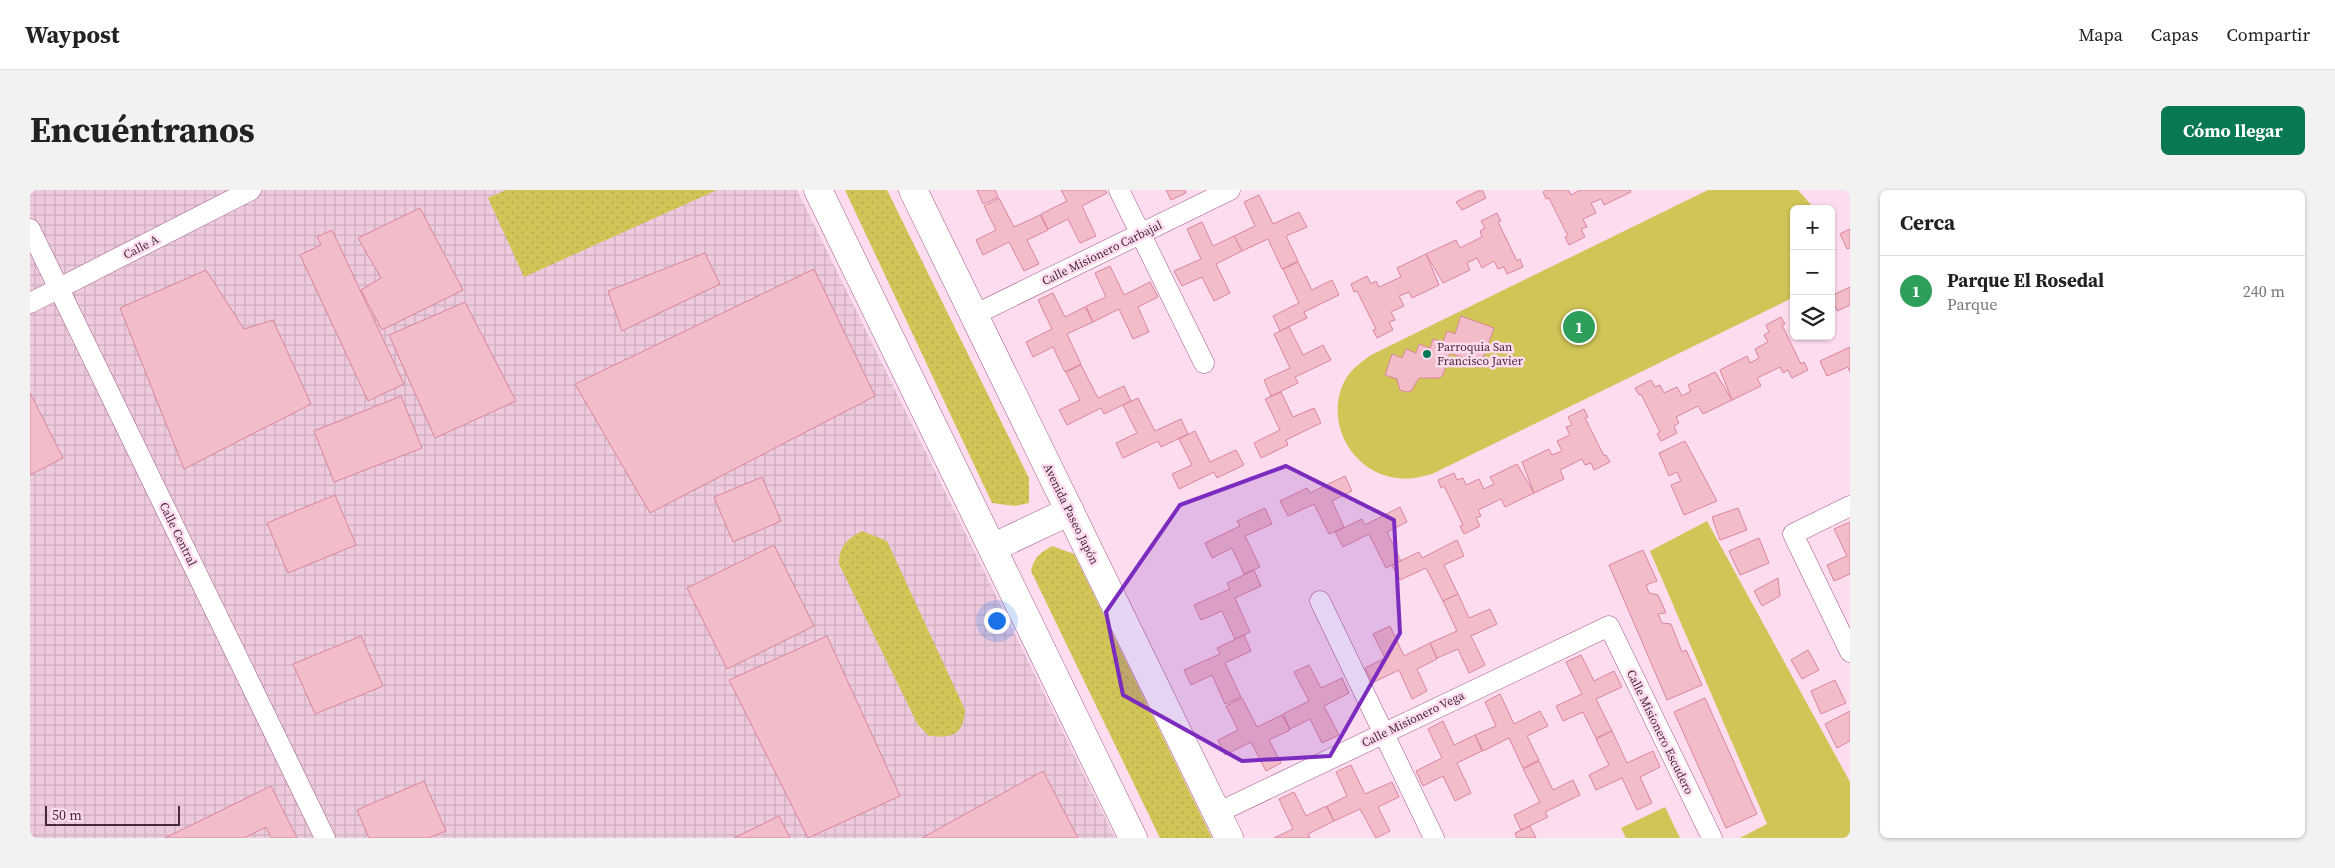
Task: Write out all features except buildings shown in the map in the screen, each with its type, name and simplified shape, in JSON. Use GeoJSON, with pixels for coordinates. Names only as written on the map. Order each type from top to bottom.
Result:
{"type":"FeatureCollection","features":[{"type":"Feature","properties":{"kind":"main road"},"geometry":{"type":"LineString","coordinates":[[818,190],[1133,838]]}},
{"type":"Feature","properties":{"kind":"main road","name":"Avenida Paseo Japón"},"geometry":{"type":"LineString","coordinates":[[913,190],[1229,838]]}},
{"type":"Feature","properties":{"kind":"main road"},"geometry":{"type":"LineString","coordinates":[[992,548],[1070,511]]}},
{"type":"Feature","properties":{"kind":"street","name":"Calle A"},"geometry":{"type":"LineString","coordinates":[[30,303],[251,190]]}},
{"type":"Feature","properties":{"kind":"street"},"geometry":{"type":"LineString","coordinates":[[1119,190],[1204,363]]}},
{"type":"Feature","properties":{"kind":"street","name":"Calle Misionero Carbajal"},"geometry":{"type":"LineString","coordinates":[[974,315],[1230,190]]}},
{"type":"Feature","properties":{"kind":"street","name":"Calle Central"},"geometry":{"type":"LineString","coordinates":[[30,229],[325,838]]}},
{"type":"Feature","properties":{"kind":"street"},"geometry":{"type":"LineString","coordinates":[[1850,506],[1792,534],[1850,652]]}},
{"type":"Feature","properties":{"kind":"street"},"geometry":{"type":"LineString","coordinates":[[1320,601],[1434,838]]}},
{"type":"Feature","properties":{"kind":"street","name":"Calle Misionero Vega"},"geometry":{"type":"LineString","coordinates":[[1217,813],[1609,626]]}},
{"type":"Feature","properties":{"kind":"street","name":"Calle Misionero Escudero"},"geometry":{"type":"LineString","coordinates":[[1609,626],[1712,838]]}},
{"type":"Feature","properties":{"kind":"highlighted area"},"geometry":{"type":"Polygon","coordinates":[[[1286,466],[1394,520],[1400,633],[1330,756],[1242,761],[1123,695],[1106,612],[1180,505],[1286,466]]]}},
{"type":"Feature","properties":{"kind":"shaded area"},"geometry":{"type":"Polygon","coordinates":[[[30,190],[797,190],[1115,838],[30,838],[30,190]]]}},
{"type":"Feature","properties":{"kind":"shaded area"},"geometry":{"type":"Polygon","coordinates":[[[506,190],[717,190],[524,277],[488,198],[506,190]]]}},
{"type":"Feature","properties":{"kind":"shaded area"},"geometry":{"type":"Polygon","coordinates":[[[845,190],[887,190],[1029,478],[1029,503],[1015,506],[992,503],[845,190]]]}},
{"type":"Feature","properties":{"kind":"shaded area"},"geometry":{"type":"Polygon","coordinates":[[[1708,190],[1798,190],[1811,205],[1790,205],[1790,298],[1788,300],[1432,474],[1407,479],[1382,474],[1368,467],[1356,457],[1347,444],[1340,429],[1338,414],[1339,398],[1346,378],[1352,370],[1371,355],[1708,190]]]}},
{"type":"Feature","properties":{"kind":"shaded area"},"geometry":{"type":"Polygon","coordinates":[[[1707,521],[1850,782],[1850,838],[1740,838],[1767,824],[1650,551],[1707,521]]]}},
{"type":"Feature","properties":{"kind":"shaded area"},"geometry":{"type":"Polygon","coordinates":[[[862,531],[887,541],[965,710],[962,725],[955,733],[944,736],[929,736],[918,725],[839,564],[842,548],[852,537],[862,531]]]}},
{"type":"Feature","properties":{"kind":"shaded area"},"geometry":{"type":"Polygon","coordinates":[[[1052,546],[1074,554],[1212,838],[1160,838],[1031,571],[1038,556],[1052,546]]]}},
{"type":"Feature","properties":{"kind":"shaded area"},"geometry":{"type":"Polygon","coordinates":[[[1665,807],[1680,838],[1626,838],[1621,828],[1665,807]]]}},
{"type":"Feature","properties":{"kind":"place","name":"Parque El Rosedal"},"geometry":{"type":"Point","coordinates":[1579,327]}},
{"type":"Feature","properties":{"kind":"place","name":"Parroquia San Francisco Javier"},"geometry":{"type":"Point","coordinates":[1427,354]}}]}
